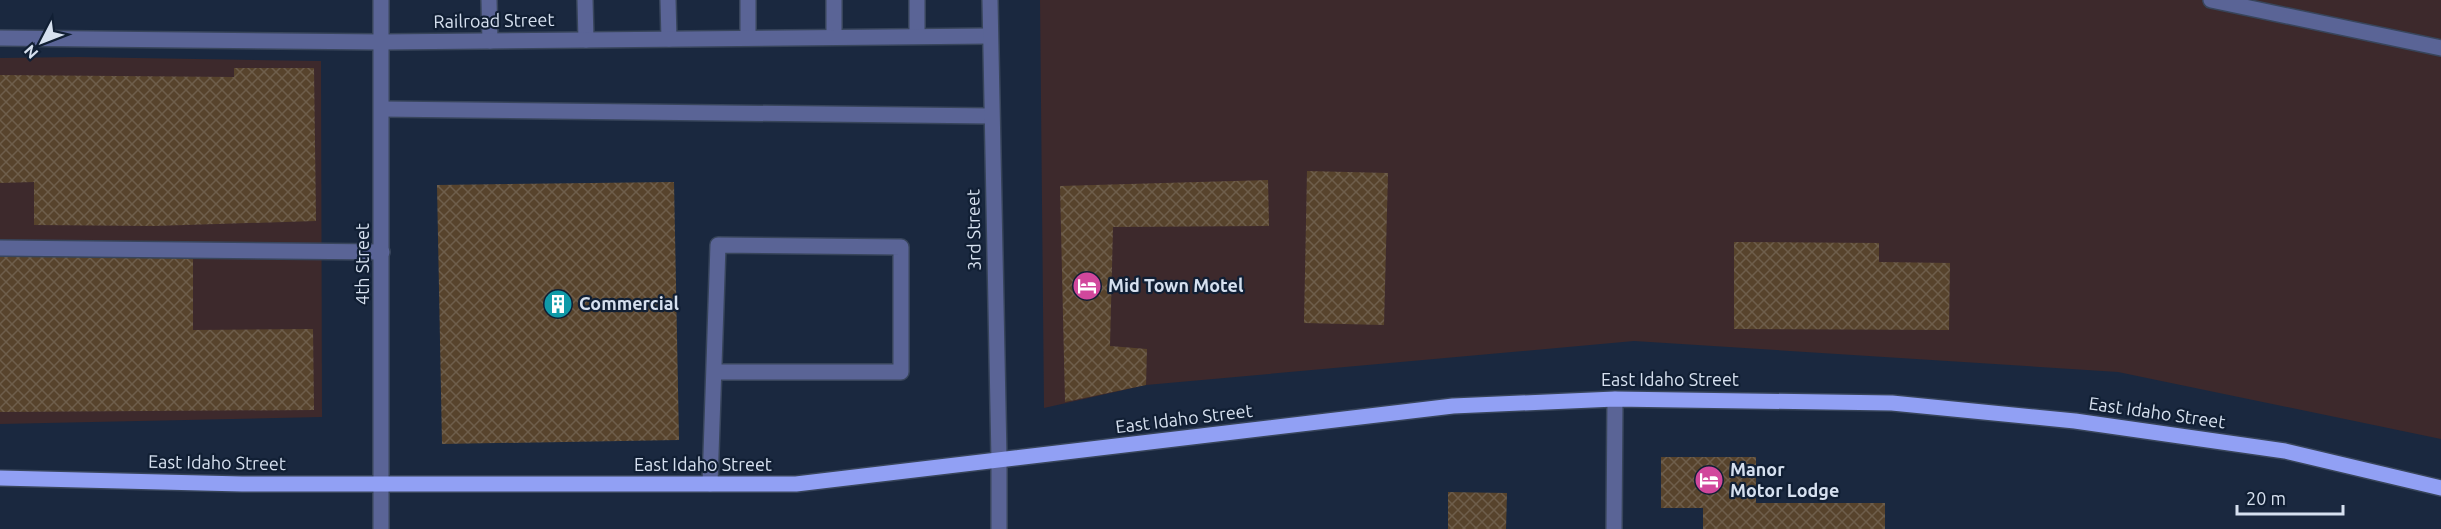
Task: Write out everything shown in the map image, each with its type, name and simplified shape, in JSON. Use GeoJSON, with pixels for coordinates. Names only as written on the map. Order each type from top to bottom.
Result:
{"type":"FeatureCollection","features":[{"type":"Feature","properties":{"kind":"main road","name":"East Idaho Street"},"geometry":{"type":"LineString","coordinates":[[0,478],[381,484],[796,484],[1453,406],[1615,399],[1892,403],[2075,421],[2285,451],[2441,488]]}},
{"type":"Feature","properties":{"kind":"street","name":"4th Street"},"geometry":{"type":"LineString","coordinates":[[381,0],[381,529]]}},
{"type":"Feature","properties":{"kind":"street"},"geometry":{"type":"LineString","coordinates":[[489,0],[490,41]]}},
{"type":"Feature","properties":{"kind":"street"},"geometry":{"type":"LineString","coordinates":[[585,0],[586,40]]}},
{"type":"Feature","properties":{"kind":"street"},"geometry":{"type":"LineString","coordinates":[[668,0],[669,39]]}},
{"type":"Feature","properties":{"kind":"street"},"geometry":{"type":"LineString","coordinates":[[748,0],[748,38]]}},
{"type":"Feature","properties":{"kind":"street"},"geometry":{"type":"LineString","coordinates":[[834,0],[834,37]]}},
{"type":"Feature","properties":{"kind":"street"},"geometry":{"type":"LineString","coordinates":[[917,0],[917,36]]}},
{"type":"Feature","properties":{"kind":"street","name":"3rd Street"},"geometry":{"type":"LineString","coordinates":[[990,0],[999,529]]}},
{"type":"Feature","properties":{"kind":"street"},"geometry":{"type":"LineString","coordinates":[[2211,0],[2441,48]]}},
{"type":"Feature","properties":{"kind":"street","name":"Railroad Street"},"geometry":{"type":"LineString","coordinates":[[0,38],[382,42],[989,36]]}},
{"type":"Feature","properties":{"kind":"street"},"geometry":{"type":"LineString","coordinates":[[382,109],[991,116]]}},
{"type":"Feature","properties":{"kind":"street"},"geometry":{"type":"LineString","coordinates":[[710,484],[718,244],[901,247],[901,372],[714,372]]}},
{"type":"Feature","properties":{"kind":"street"},"geometry":{"type":"LineString","coordinates":[[0,248],[382,252]]}},
{"type":"Feature","properties":{"kind":"street"},"geometry":{"type":"LineString","coordinates":[[1614,529],[1615,399]]}},
{"type":"Feature","properties":{"kind":"shaded area"},"geometry":{"type":"Polygon","coordinates":[[[1040,0],[2441,0],[2441,439],[2118,372],[1634,341],[1146,385],[1044,408],[1040,0]]]}},
{"type":"Feature","properties":{"kind":"shaded area"},"geometry":{"type":"Polygon","coordinates":[[[0,58],[321,61],[322,417],[0,424],[0,58]]]}},
{"type":"Feature","properties":{"kind":"building"},"geometry":{"type":"Polygon","coordinates":[[[234,68],[314,68],[316,221],[154,226],[34,225],[34,182],[0,183],[0,75],[234,77],[234,68]]]}},
{"type":"Feature","properties":{"kind":"building"},"geometry":{"type":"Polygon","coordinates":[[[1307,171],[1388,173],[1384,325],[1304,323],[1307,171]]]}},
{"type":"Feature","properties":{"kind":"building","name":"Mid Town Motel"},"geometry":{"type":"Polygon","coordinates":[[[1268,180],[1269,226],[1113,227],[1110,346],[1147,349],[1146,385],[1065,402],[1060,186],[1268,180]]]}},
{"type":"Feature","properties":{"kind":"building","name":"Commercial"},"geometry":{"type":"Polygon","coordinates":[[[674,182],[679,440],[442,444],[437,185],[674,182]]]}},
{"type":"Feature","properties":{"kind":"building"},"geometry":{"type":"Polygon","coordinates":[[[1734,242],[1879,243],[1879,262],[1950,263],[1949,330],[1734,329],[1734,242]]]}},
{"type":"Feature","properties":{"kind":"building"},"geometry":{"type":"Polygon","coordinates":[[[0,254],[193,256],[193,330],[313,329],[314,410],[0,412],[0,254]]]}},
{"type":"Feature","properties":{"kind":"building","name":"Manor Motor Lodge"},"geometry":{"type":"Polygon","coordinates":[[[1661,457],[1756,457],[1756,503],[1885,503],[1885,529],[1703,529],[1703,508],[1661,508],[1661,457]]]}},
{"type":"Feature","properties":{"kind":"building"},"geometry":{"type":"Polygon","coordinates":[[[1448,492],[1507,493],[1506,529],[1448,529],[1448,492]]]}},
{"type":"Feature","properties":{"kind":"place","name":"Mid Town Motel"},"geometry":{"type":"Point","coordinates":[1087,286]}},
{"type":"Feature","properties":{"kind":"place","name":"Commercial"},"geometry":{"type":"Point","coordinates":[558,304]}},
{"type":"Feature","properties":{"kind":"place","name":"Manor Motor Lodge"},"geometry":{"type":"Point","coordinates":[1709,480]}}]}
